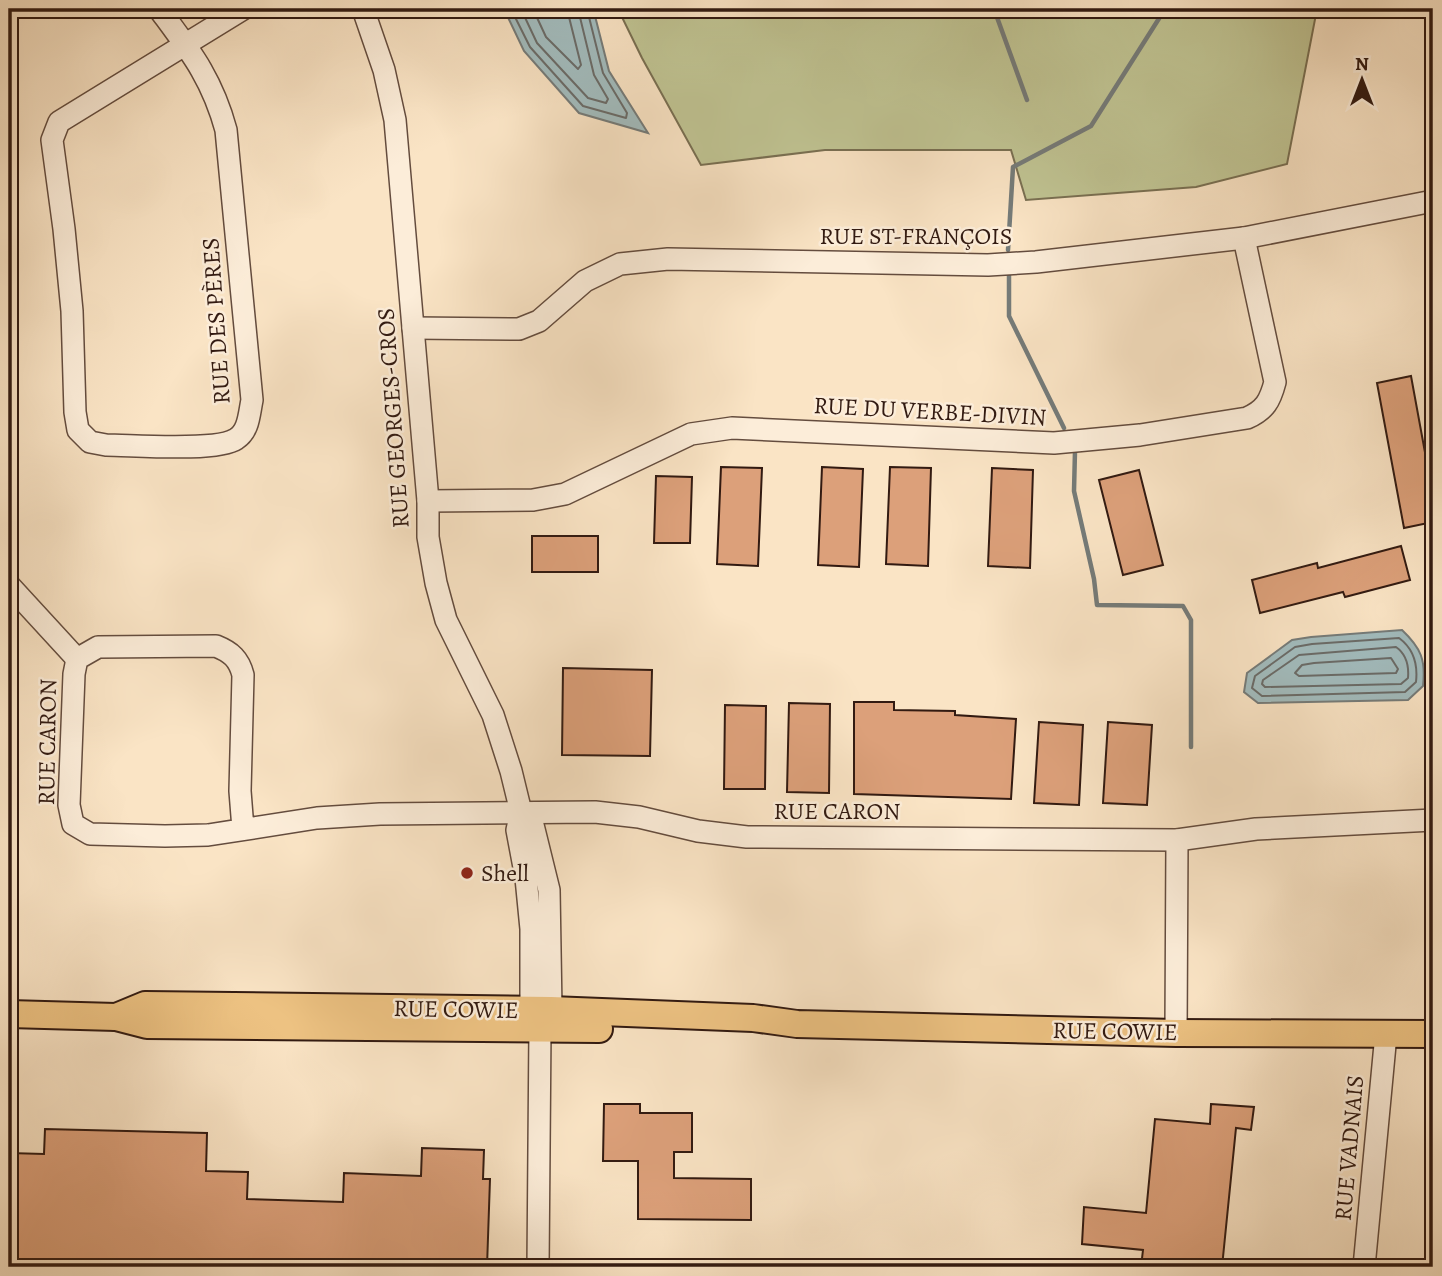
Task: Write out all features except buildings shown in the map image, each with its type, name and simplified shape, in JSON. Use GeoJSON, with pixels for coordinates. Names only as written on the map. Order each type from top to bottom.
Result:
{"type":"FeatureCollection","features":[{"type":"Feature","properties":{"kind":"main road","name":"RUE COWIE"},"geometry":{"type":"LineString","coordinates":[[9,1014],[116,1017],[147,1025],[541,1016],[754,1031],[797,1024],[1176,1033],[1433,1034]]}},
{"type":"Feature","properties":{"kind":"street"},"geometry":{"type":"LineString","coordinates":[[159,9],[184,44]]}},
{"type":"Feature","properties":{"kind":"street","name":"RUE DES PÈRES"},"geometry":{"type":"LineString","coordinates":[[184,44],[206,75],[226,130],[251,400],[248,424],[236,439],[215,446],[106,445],[90,442],[78,430],[75,412],[72,311],[52,139],[59,122],[184,44],[243,9]]}},
{"type":"Feature","properties":{"kind":"street","name":"RUE GEORGES-CROS"},"geometry":{"type":"LineString","coordinates":[[363,9],[384,70],[396,120],[430,549],[436,583],[446,620],[493,715],[511,771],[521,812],[517,830],[526,878],[539,909],[541,1016],[538,1267]]}},
{"type":"Feature","properties":{"kind":"street","name":"RUE ST-FRANÇOIS"},"geometry":{"type":"LineString","coordinates":[[413,328],[519,329],[538,321],[585,281],[620,264],[668,259],[988,265],[1036,262],[1244,238],[1433,201]]}},
{"type":"Feature","properties":{"kind":"street","name":"RUE DU VERBE-DIVIN"},"geometry":{"type":"LineString","coordinates":[[428,501],[533,500],[565,494],[691,434],[732,428],[1054,443],[1140,435],[1247,418],[1262,411],[1270,400],[1275,382],[1244,238]]}},
{"type":"Feature","properties":{"kind":"street"},"geometry":{"type":"LineString","coordinates":[[9,584],[77,660]]}},
{"type":"Feature","properties":{"kind":"street","name":"RUE CARON"},"geometry":{"type":"LineString","coordinates":[[243,829],[240,791],[243,676],[241,666],[231,653],[216,646],[98,647],[77,660],[74,674],[69,805],[73,824],[90,834],[208,835],[317,818],[380,814],[521,812],[595,812],[639,817],[698,831],[747,836],[1177,840],[1256,829],[1433,820]]}},
{"type":"Feature","properties":{"kind":"street"},"geometry":{"type":"LineString","coordinates":[[1176,1033],[1177,840]]}},
{"type":"Feature","properties":{"kind":"street","name":"RUE VADNAIS"},"geometry":{"type":"LineString","coordinates":[[1364,1267],[1386,1034]]}},
{"type":"Feature","properties":{"kind":"green space"},"geometry":{"type":"Polygon","coordinates":[[[618,9],[1317,9],[1287,164],[1196,187],[1026,200],[1011,150],[825,150],[701,165],[618,9]]]}},
{"type":"Feature","properties":{"kind":"water"},"geometry":{"type":"Polygon","coordinates":[[[504,9],[587,9],[594,12],[609,71],[648,133],[579,113],[524,51],[504,9]]]}},
{"type":"Feature","properties":{"kind":"water"},"geometry":{"type":"Polygon","coordinates":[[[1402,630],[1418,649],[1424,669],[1423,686],[1408,700],[1258,703],[1244,692],[1247,673],[1292,640],[1402,630]]]}},
{"type":"Feature","properties":{"kind":"waterway"},"geometry":{"type":"LineString","coordinates":[[994,9],[1027,100]]}},
{"type":"Feature","properties":{"kind":"waterway"},"geometry":{"type":"LineString","coordinates":[[1008,250],[1013,167],[1091,126],[1165,9]]}},
{"type":"Feature","properties":{"kind":"waterway"},"geometry":{"type":"LineString","coordinates":[[1009,274],[1009,316],[1064,428]]}},
{"type":"Feature","properties":{"kind":"waterway"},"geometry":{"type":"LineString","coordinates":[[1075,451],[1074,491],[1094,579],[1097,605],[1183,606],[1191,620],[1191,747]]}},
{"type":"Feature","properties":{"kind":"place","name":"Shell"},"geometry":{"type":"Point","coordinates":[467,873]}}]}
